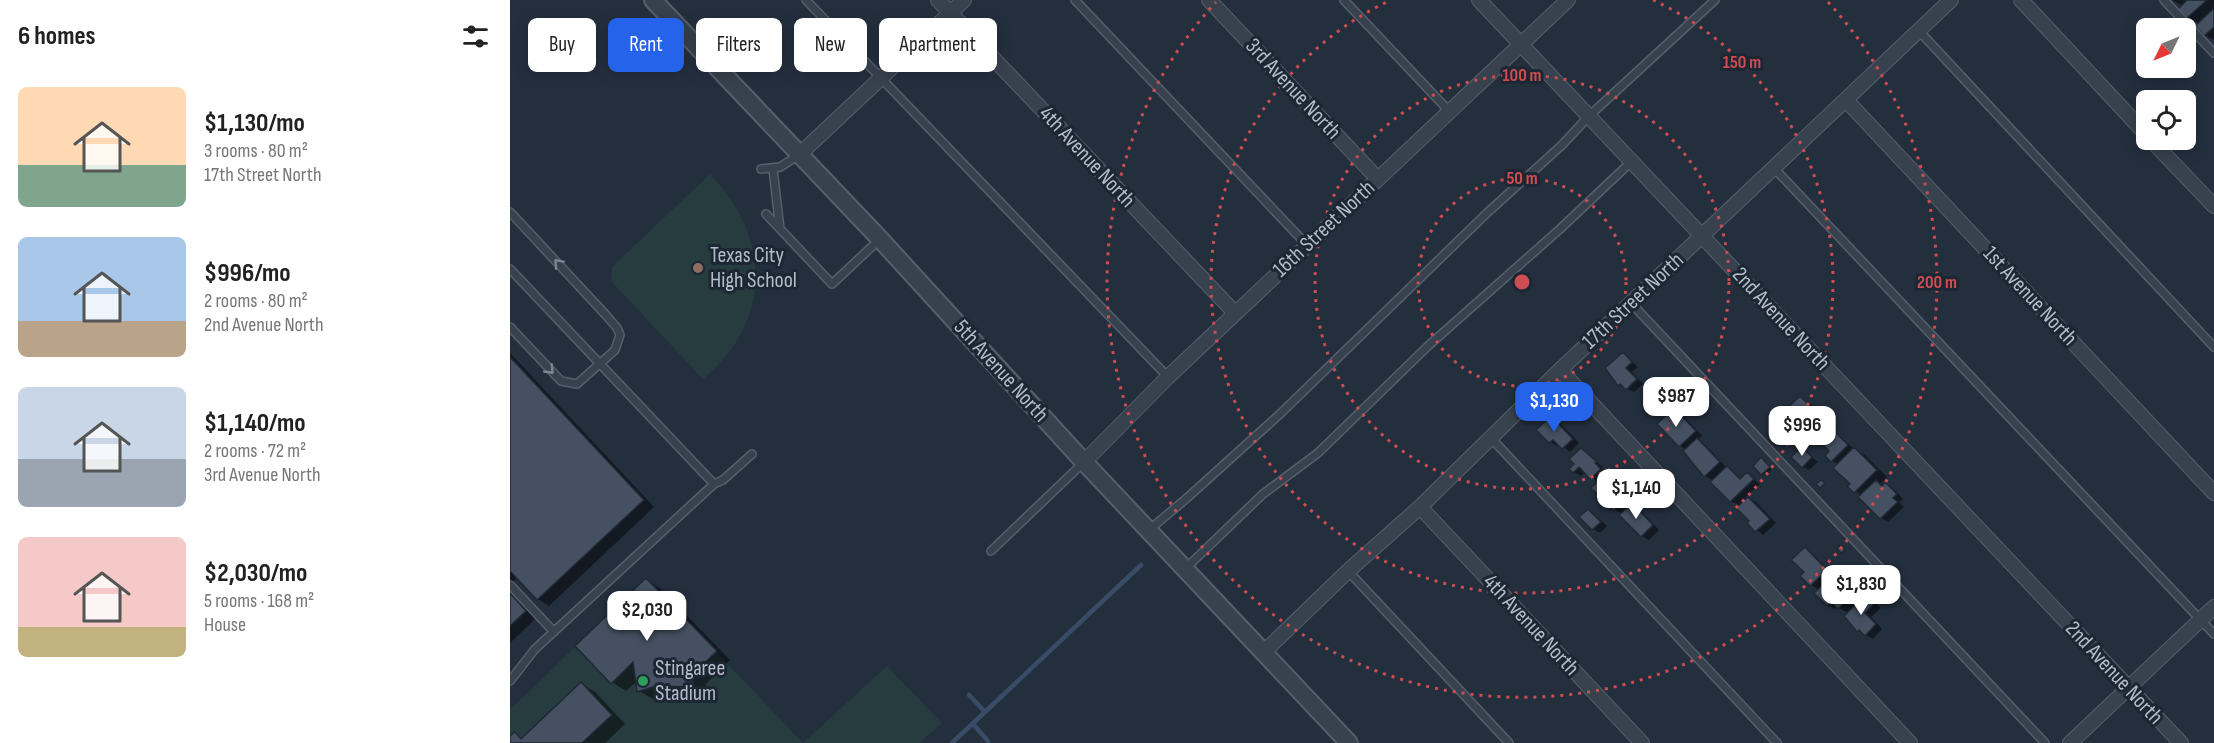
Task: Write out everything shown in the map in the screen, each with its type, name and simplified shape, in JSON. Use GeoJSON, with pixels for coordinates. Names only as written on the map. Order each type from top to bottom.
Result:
{"type":"FeatureCollection","features":[{"type":"Feature","properties":{"kind":"street","name":"5th Avenue North"},"geometry":{"type":"LineString","coordinates":[[652,0],[880,238],[1084,462],[1349,743]]}},
{"type":"Feature","properties":{"kind":"street","name":"4th Avenue North"},"geometry":{"type":"LineString","coordinates":[[938,0],[1235,313]]}},
{"type":"Feature","properties":{"kind":"street"},"geometry":{"type":"LineString","coordinates":[[800,154],[963,0]]}},
{"type":"Feature","properties":{"kind":"street","name":"3rd Avenue North"},"geometry":{"type":"LineString","coordinates":[[1209,0],[1377,178]]}},
{"type":"Feature","properties":{"kind":"street","name":"2nd Avenue North"},"geometry":{"type":"LineString","coordinates":[[1479,0],[2181,743]]}},
{"type":"Feature","properties":{"kind":"street","name":"16th Street North"},"geometry":{"type":"LineString","coordinates":[[1084,462],[1235,313],[1568,0]]}},
{"type":"Feature","properties":{"kind":"street","name":"17th Street North"},"geometry":{"type":"LineString","coordinates":[[1264,652],[1348,571],[1420,507],[1560,370],[1951,0]]}},
{"type":"Feature","properties":{"kind":"street"},"geometry":{"type":"LineString","coordinates":[[2021,0],[2136,123]]}},
{"type":"Feature","properties":{"kind":"street","name":"1st Avenue North"},"geometry":{"type":"LineString","coordinates":[[1846,100],[2214,493]]}},
{"type":"Feature","properties":{"kind":"street"},"geometry":{"type":"LineString","coordinates":[[2161,150],[2214,206]]}},
{"type":"Feature","properties":{"kind":"street"},"geometry":{"type":"LineString","coordinates":[[1560,370],[1910,743]]}},
{"type":"Feature","properties":{"kind":"street","name":"4th Avenue North"},"geometry":{"type":"LineString","coordinates":[[1420,507],[1642,743]]}},
{"type":"Feature","properties":{"kind":"street"},"geometry":{"type":"LineString","coordinates":[[2070,743],[2214,607]]}},
{"type":"Feature","properties":{"kind":"lane"},"geometry":{"type":"LineString","coordinates":[[806,0],[1168,377]]}},
{"type":"Feature","properties":{"kind":"lane"},"geometry":{"type":"LineString","coordinates":[[1075,0],[1307,245]]}},
{"type":"Feature","properties":{"kind":"lane"},"geometry":{"type":"LineString","coordinates":[[1344,0],[1449,111]]}},
{"type":"Feature","properties":{"kind":"lane"},"geometry":{"type":"LineString","coordinates":[[1149,530],[1273,421],[1487,213],[1715,0]]}},
{"type":"Feature","properties":{"kind":"lane"},"geometry":{"type":"LineString","coordinates":[[2164,0],[2214,53]]}},
{"type":"Feature","properties":{"kind":"lane"},"geometry":{"type":"LineString","coordinates":[[1919,31],[2214,347]]}},
{"type":"Feature","properties":{"kind":"lane"},"geometry":{"type":"LineString","coordinates":[[761,169],[773,169],[791,162],[800,154]]}},
{"type":"Feature","properties":{"kind":"lane"},"geometry":{"type":"LineString","coordinates":[[1185,568],[1263,494],[1318,453],[1428,346],[1560,229],[1632,161]]}},
{"type":"Feature","properties":{"kind":"lane"},"geometry":{"type":"LineString","coordinates":[[1774,168],[2214,634]]}},
{"type":"Feature","properties":{"kind":"lane"},"geometry":{"type":"LineString","coordinates":[[773,169],[780,229]]}},
{"type":"Feature","properties":{"kind":"lane"},"geometry":{"type":"LineString","coordinates":[[510,212],[617,328],[619,341],[615,350],[577,384],[561,381],[510,327]]}},
{"type":"Feature","properties":{"kind":"lane"},"geometry":{"type":"LineString","coordinates":[[766,214],[832,284],[880,238]]}},
{"type":"Feature","properties":{"kind":"lane"},"geometry":{"type":"LineString","coordinates":[[510,268],[714,484]]}},
{"type":"Feature","properties":{"kind":"lane"},"geometry":{"type":"LineString","coordinates":[[1631,303],[2045,743]]}},
{"type":"Feature","properties":{"kind":"lane"},"geometry":{"type":"LineString","coordinates":[[1491,438],[1777,743]]}},
{"type":"Feature","properties":{"kind":"lane"},"geometry":{"type":"LineString","coordinates":[[510,681],[535,649],[714,484],[723,480],[752,454]]}},
{"type":"Feature","properties":{"kind":"lane"},"geometry":{"type":"LineString","coordinates":[[991,551],[1084,462]]}},
{"type":"Feature","properties":{"kind":"lane"},"geometry":{"type":"LineString","coordinates":[[1348,571],[1509,743]]}},
{"type":"Feature","properties":{"kind":"lane"},"geometry":{"type":"LineString","coordinates":[[510,585],[554,632]]}},
{"type":"Feature","properties":{"kind":"green space"},"geometry":{"type":"Polygon","coordinates":[[[710,174],[730,198],[744,224],[753,251],[756,278],[752,305],[742,332],[726,356],[703,379],[611,281],[612,267],[710,174]]]}},
{"type":"Feature","properties":{"kind":"green space","name":"Stingaree Stadium"},"geometry":{"type":"Polygon","coordinates":[[[646,578],[803,743],[510,743],[510,710],[646,578]]]}},
{"type":"Feature","properties":{"kind":"green space"},"geometry":{"type":"Polygon","coordinates":[[[887,666],[942,723],[920,743],[803,743],[887,666]]]}},
{"type":"Feature","properties":{"kind":"building"},"geometry":{"type":"Polygon","coordinates":[[[2187,0],[2207,0],[2187,18],[2178,9],[2187,0]]]}},
{"type":"Feature","properties":{"kind":"building"},"geometry":{"type":"Polygon","coordinates":[[[2214,8],[2214,27],[2204,36],[2196,25],[2214,8]]]}},
{"type":"Feature","properties":{"kind":"building"},"geometry":{"type":"Polygon","coordinates":[[[1623,352],[1632,362],[1626,368],[1637,379],[1626,390],[1620,384],[1618,386],[1605,368],[1623,352]]]}},
{"type":"Feature","properties":{"kind":"building"},"geometry":{"type":"Polygon","coordinates":[[[510,357],[644,500],[537,600],[510,571],[510,357]]]}},
{"type":"Feature","properties":{"kind":"building"},"geometry":{"type":"Polygon","coordinates":[[[1800,396],[1821,417],[1799,440],[1777,418],[1800,396]]]}},
{"type":"Feature","properties":{"kind":"building"},"geometry":{"type":"Polygon","coordinates":[[[1674,408],[1696,431],[1679,447],[1657,424],[1674,408]]]}},
{"type":"Feature","properties":{"kind":"building"},"geometry":{"type":"Polygon","coordinates":[[[1551,416],[1573,439],[1562,449],[1553,440],[1549,443],[1536,430],[1551,416]]]}},
{"type":"Feature","properties":{"kind":"building"},"geometry":{"type":"Polygon","coordinates":[[[1826,423],[1848,445],[1831,462],[1825,456],[1829,451],[1814,436],[1826,423]]]}},
{"type":"Feature","properties":{"kind":"building"},"geometry":{"type":"Polygon","coordinates":[[[1697,438],[1720,462],[1704,477],[1683,451],[1697,438]]]}},
{"type":"Feature","properties":{"kind":"building"},"geometry":{"type":"Polygon","coordinates":[[[1802,447],[1812,457],[1802,468],[1791,457],[1802,447]]]}},
{"type":"Feature","properties":{"kind":"building"},"geometry":{"type":"Polygon","coordinates":[[[1854,447],[1877,470],[1854,493],[1847,486],[1850,484],[1833,468],[1854,447]]]}},
{"type":"Feature","properties":{"kind":"building"},"geometry":{"type":"Polygon","coordinates":[[[1581,448],[1597,462],[1595,463],[1601,469],[1590,479],[1579,467],[1573,473],[1569,469],[1574,464],[1569,459],[1581,448]]]}},
{"type":"Feature","properties":{"kind":"building"},"geometry":{"type":"Polygon","coordinates":[[[1761,457],[1770,467],[1761,475],[1753,466],[1761,457]]]}},
{"type":"Feature","properties":{"kind":"building"},"geometry":{"type":"Polygon","coordinates":[[[1727,466],[1740,479],[1747,472],[1754,479],[1730,502],[1710,482],[1727,466]]]}},
{"type":"Feature","properties":{"kind":"building"},"geometry":{"type":"Polygon","coordinates":[[[1604,475],[1618,489],[1620,487],[1629,495],[1614,511],[1591,488],[1604,475]]]}},
{"type":"Feature","properties":{"kind":"building"},"geometry":{"type":"Polygon","coordinates":[[[1821,480],[1825,483],[1820,488],[1816,484],[1821,480]]]}},
{"type":"Feature","properties":{"kind":"building"},"geometry":{"type":"Polygon","coordinates":[[[1876,480],[1882,486],[1885,482],[1897,494],[1893,498],[1898,502],[1880,519],[1858,497],[1876,480]]]}},
{"type":"Feature","properties":{"kind":"building"},"geometry":{"type":"Polygon","coordinates":[[[1748,497],[1770,519],[1755,532],[1747,523],[1749,521],[1736,508],[1748,497]]]}},
{"type":"Feature","properties":{"kind":"building"},"geometry":{"type":"Polygon","coordinates":[[[1632,503],[1653,525],[1641,537],[1619,515],[1632,503]]]}},
{"type":"Feature","properties":{"kind":"building"},"geometry":{"type":"Polygon","coordinates":[[[1588,509],[1601,522],[1592,530],[1579,517],[1588,509]]]}},
{"type":"Feature","properties":{"kind":"building"},"geometry":{"type":"Polygon","coordinates":[[[1840,545],[1845,549],[1842,553],[1837,549],[1840,545]]]}},
{"type":"Feature","properties":{"kind":"building"},"geometry":{"type":"Polygon","coordinates":[[[1805,547],[1827,570],[1810,586],[1800,576],[1804,572],[1791,560],[1805,547]]]}},
{"type":"Feature","properties":{"kind":"building"},"geometry":{"type":"Polygon","coordinates":[[[1867,570],[1874,577],[1865,586],[1858,579],[1867,570]]]}},
{"type":"Feature","properties":{"kind":"building"},"geometry":{"type":"Polygon","coordinates":[[[1836,572],[1855,593],[1838,609],[1831,602],[1827,606],[1814,593],[1836,572]]]}},
{"type":"Feature","properties":{"kind":"building"},"geometry":{"type":"Polygon","coordinates":[[[646,578],[717,651],[692,675],[694,687],[656,686],[637,692],[633,662],[611,684],[575,646],[646,578]]]}},
{"type":"Feature","properties":{"kind":"building"},"geometry":{"type":"Polygon","coordinates":[[[510,593],[526,611],[510,626],[510,593]]]}},
{"type":"Feature","properties":{"kind":"building"},"geometry":{"type":"Polygon","coordinates":[[[1866,594],[1875,603],[1865,613],[1876,624],[1865,636],[1859,630],[1857,632],[1844,616],[1866,594]]]}},
{"type":"Feature","properties":{"kind":"building"},"geometry":{"type":"Polygon","coordinates":[[[581,682],[612,715],[582,743],[510,743],[510,736],[515,732],[521,739],[581,682]]]}},
{"type":"Feature","properties":{"kind":"waterway"},"geometry":{"type":"LineString","coordinates":[[952,743],[1141,565]]}},
{"type":"Feature","properties":{"kind":"waterway"},"geometry":{"type":"LineString","coordinates":[[969,695],[985,712]]}},
{"type":"Feature","properties":{"kind":"waterway"},"geometry":{"type":"LineString","coordinates":[[973,724],[988,741]]}},
{"type":"Feature","properties":{"kind":"place","name":"Texas City High School"},"geometry":{"type":"Point","coordinates":[698,268]}},
{"type":"Feature","properties":{"kind":"place","name":"Stingaree Stadium"},"geometry":{"type":"Point","coordinates":[643,681]}}]}
